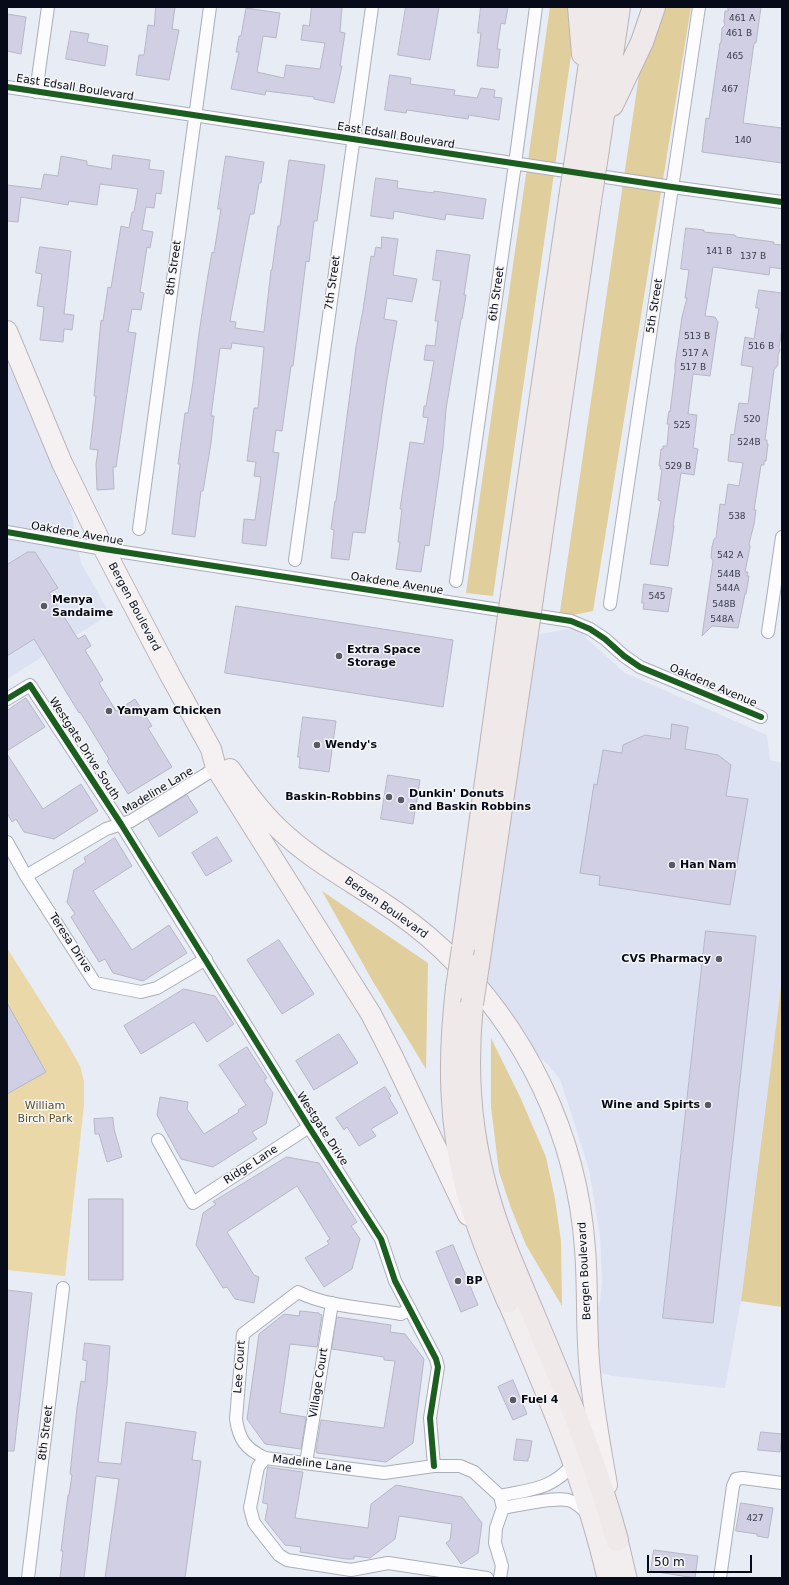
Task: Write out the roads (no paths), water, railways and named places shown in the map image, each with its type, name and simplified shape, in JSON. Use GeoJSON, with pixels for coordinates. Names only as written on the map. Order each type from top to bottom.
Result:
{"type":"FeatureCollection","features":[{"type":"Feature","properties":{"kind":"highway"},"geometry":{"type":"LineString","coordinates":[[579,7],[586,92],[588,148],[517,631],[478,965],[472,1004],[468,1052],[468,1078],[473,1129],[482,1179],[497,1228],[590,1454],[602,1488],[617,1540]]}},
{"type":"Feature","properties":{"kind":"highway"},"geometry":{"type":"LineString","coordinates":[[586,92],[598,7]]}},
{"type":"Feature","properties":{"kind":"highway"},"geometry":{"type":"LineString","coordinates":[[601,128],[619,7]]}},
{"type":"Feature","properties":{"kind":"highway"},"geometry":{"type":"LineString","coordinates":[[588,148],[601,128],[642,42],[654,7]]}},
{"type":"Feature","properties":{"kind":"highway"},"geometry":{"type":"LineString","coordinates":[[508,1300],[475,1217],[462,1167],[454,1116],[452,1038],[462,948],[517,631]]}},
{"type":"Feature","properties":{"kind":"highway","name":"Bergen Boulevard"},"geometry":{"type":"LineString","coordinates":[[508,1300],[575,1462],[593,1518],[608,1578]]}},
{"type":"Feature","properties":{"kind":"highway","name":"Bergen Boulevard"},"geometry":{"type":"LineString","coordinates":[[617,1540],[626,1578]]}},
{"type":"Feature","properties":{"kind":"main road","name":"Bergen Boulevard"},"geometry":{"type":"LineString","coordinates":[[7,331],[62,463],[104,549],[159,655],[211,748],[216,768],[371,1014],[393,1057],[508,1300]]}},
{"type":"Feature","properties":{"kind":"main road","name":"Bergen Boulevard"},"geometry":{"type":"LineString","coordinates":[[211,748],[225,760],[254,802],[279,830],[329,868],[410,922],[456,963],[499,1013],[536,1073],[558,1122],[570,1159],[579,1200],[585,1249],[588,1360],[592,1396],[617,1540]]}},
{"type":"Feature","properties":{"kind":"street"},"geometry":{"type":"LineString","coordinates":[[36,92],[48,7]]}},
{"type":"Feature","properties":{"kind":"street","name":"8th Street"},"geometry":{"type":"LineString","coordinates":[[139,529],[210,7]]}},
{"type":"Feature","properties":{"kind":"street","name":"7th Street"},"geometry":{"type":"LineString","coordinates":[[295,560],[352,139],[372,7]]}},
{"type":"Feature","properties":{"kind":"street","name":"6th Street"},"geometry":{"type":"LineString","coordinates":[[456,581],[516,164],[536,7]]}},
{"type":"Feature","properties":{"kind":"street","name":"5th Street"},"geometry":{"type":"LineString","coordinates":[[610,604],[699,7]]}},
{"type":"Feature","properties":{"kind":"street","name":"East Edsall Boulevard"},"geometry":{"type":"LineString","coordinates":[[7,87],[516,164],[782,202]]}},
{"type":"Feature","properties":{"kind":"street","name":"Oakdene Avenue"},"geometry":{"type":"LineString","coordinates":[[7,532],[104,549],[571,621],[605,639],[624,656],[640,667],[762,717]]}},
{"type":"Feature","properties":{"kind":"street"},"geometry":{"type":"LineString","coordinates":[[768,632],[782,537]]}},
{"type":"Feature","properties":{"kind":"street","name":"Westgate Drive South"},"geometry":{"type":"LineString","coordinates":[[7,699],[30,685],[121,824]]}},
{"type":"Feature","properties":{"kind":"street","name":"Madeline Lane"},"geometry":{"type":"LineString","coordinates":[[26,876],[106,829],[131,821],[216,768]]}},
{"type":"Feature","properties":{"kind":"street","name":"Westgate Drive"},"geometry":{"type":"LineString","coordinates":[[121,824],[309,1127],[381,1239],[395,1281],[436,1359],[438,1367],[430,1418],[434,1466]]}},
{"type":"Feature","properties":{"kind":"street","name":"Teresa Drive"},"geometry":{"type":"LineString","coordinates":[[7,842],[26,876],[96,983],[141,992],[158,988],[206,959]]}},
{"type":"Feature","properties":{"kind":"street","name":"Ridge Lane"},"geometry":{"type":"LineString","coordinates":[[158,1140],[193,1203],[309,1127]]}},
{"type":"Feature","properties":{"kind":"street","name":"8th Street"},"geometry":{"type":"LineString","coordinates":[[28,1578],[64,1288]]}},
{"type":"Feature","properties":{"kind":"street","name":"Lee Court"},"geometry":{"type":"LineString","coordinates":[[265,1458],[244,1444],[238,1431],[236,1419],[243,1334],[298,1292],[309,1297],[332,1303]]}},
{"type":"Feature","properties":{"kind":"street"},"geometry":{"type":"LineString","coordinates":[[332,1303],[401,1314],[410,1309]]}},
{"type":"Feature","properties":{"kind":"street","name":"Village Court"},"geometry":{"type":"LineString","coordinates":[[306,1463],[332,1303]]}},
{"type":"Feature","properties":{"kind":"street","name":"Madeline Lane"},"geometry":{"type":"LineString","coordinates":[[487,1578],[388,1564],[351,1570],[287,1560],[279,1555],[254,1523],[250,1508],[258,1467],[265,1458],[384,1473],[434,1466],[460,1466],[474,1472],[500,1496]]}},
{"type":"Feature","properties":{"kind":"street"},"geometry":{"type":"LineString","coordinates":[[500,1578],[502,1566],[495,1543],[496,1528],[503,1508],[500,1496],[544,1487],[556,1481],[566,1473],[575,1462]]}},
{"type":"Feature","properties":{"kind":"street"},"geometry":{"type":"LineString","coordinates":[[720,1578],[733,1486],[736,1479],[743,1478],[782,1483]]}},
{"type":"Feature","properties":{"kind":"street"},"geometry":{"type":"LineString","coordinates":[[503,1508],[557,1500],[568,1500],[576,1503],[593,1518]]}},
{"type":"Feature","properties":{"kind":"place","name":"Menya Sandaime"},"geometry":{"type":"Point","coordinates":[44,606]}},
{"type":"Feature","properties":{"kind":"place","name":"Extra Space Storage"},"geometry":{"type":"Point","coordinates":[339,656]}},
{"type":"Feature","properties":{"kind":"place","name":"Yamyam Chicken"},"geometry":{"type":"Point","coordinates":[109,711]}},
{"type":"Feature","properties":{"kind":"place","name":"Wendy's"},"geometry":{"type":"Point","coordinates":[317,745]}},
{"type":"Feature","properties":{"kind":"place","name":"Baskin-Robbins"},"geometry":{"type":"Point","coordinates":[389,797]}},
{"type":"Feature","properties":{"kind":"place","name":"Dunkin' Donuts and Baskin Robbins"},"geometry":{"type":"Point","coordinates":[401,800]}},
{"type":"Feature","properties":{"kind":"place","name":"Han Nam"},"geometry":{"type":"Point","coordinates":[672,865]}},
{"type":"Feature","properties":{"kind":"place","name":"CVS Pharmacy"},"geometry":{"type":"Point","coordinates":[719,959]}},
{"type":"Feature","properties":{"kind":"place","name":"Wine and Spirts"},"geometry":{"type":"Point","coordinates":[708,1105]}},
{"type":"Feature","properties":{"kind":"place","name":"BP"},"geometry":{"type":"Point","coordinates":[458,1281]}},
{"type":"Feature","properties":{"kind":"place","name":"Fuel 4"},"geometry":{"type":"Point","coordinates":[513,1400]}},
{"type":"Feature","properties":{"kind":"park label","name":"William Birch Park"},"geometry":{"type":"Point","coordinates":[45,1112]}}]}
